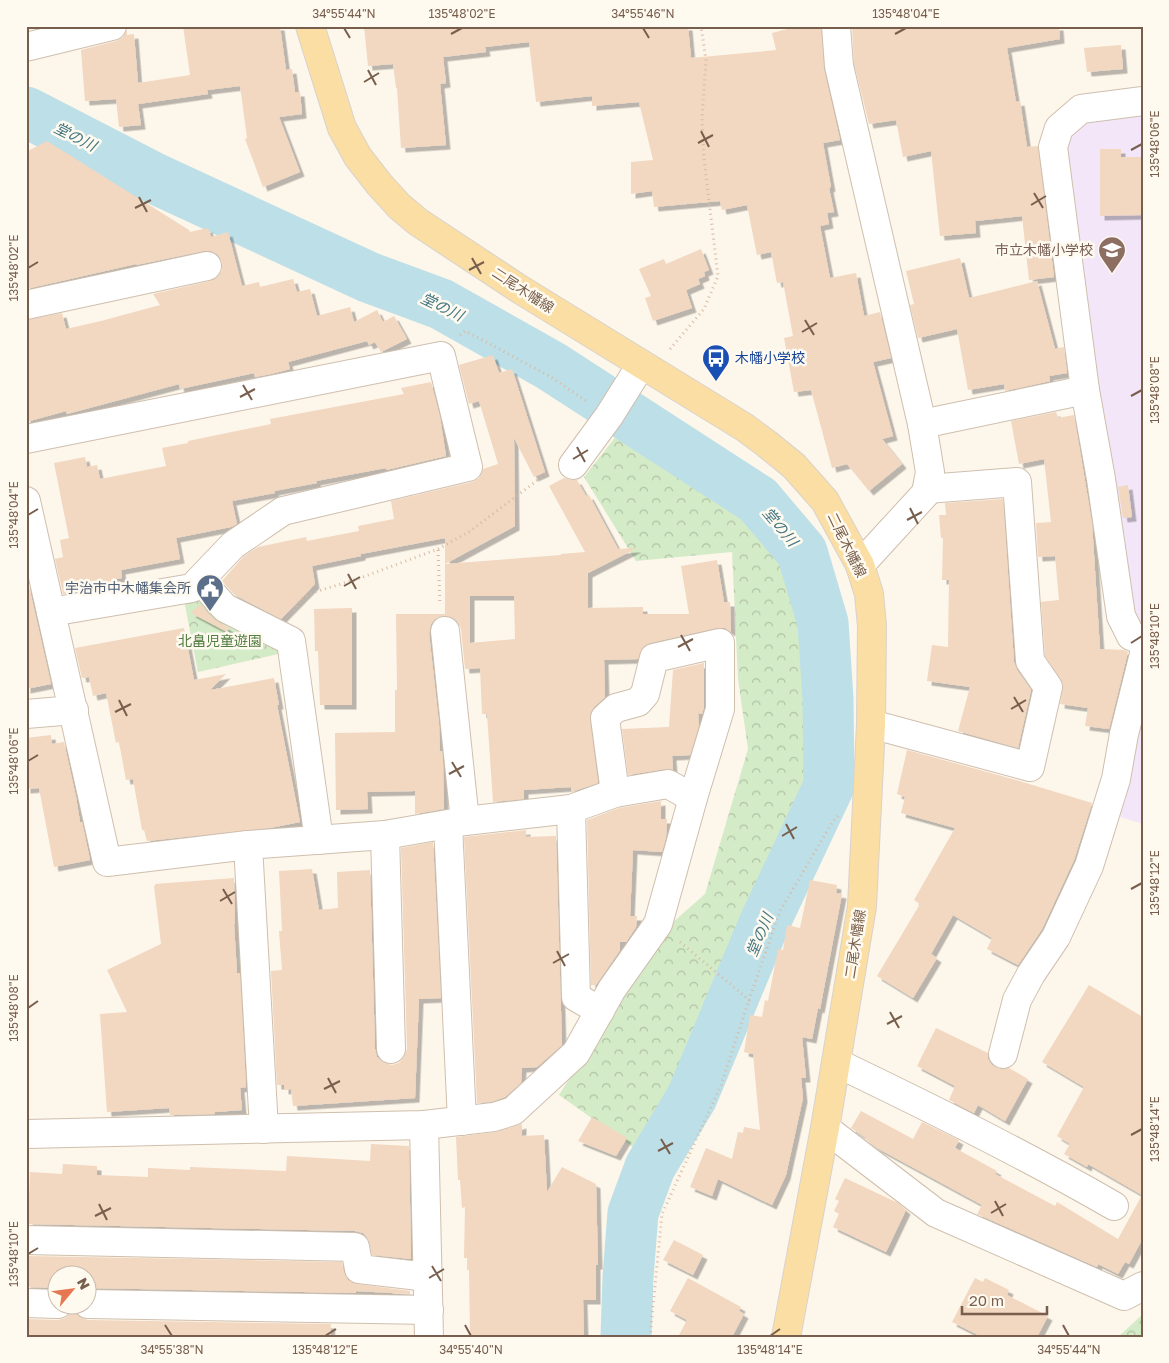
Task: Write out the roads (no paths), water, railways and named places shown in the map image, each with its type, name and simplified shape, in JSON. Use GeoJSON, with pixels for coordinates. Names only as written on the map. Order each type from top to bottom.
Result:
{"type":"FeatureCollection","features":[{"type":"Feature","properties":{"kind":"main road","name":"二尾木幡線"},"geometry":{"type":"LineString","coordinates":[[310,26],[342,128],[358,157],[399,206],[418,222],[521,290],[636,374],[744,427],[767,444],[794,466],[825,501],[860,565],[869,594],[872,626],[871,724],[862,906],[837,1063],[786,1337]]}},
{"type":"Feature","properties":{"kind":"street"},"geometry":{"type":"LineString","coordinates":[[26,47],[112,26]]}},
{"type":"Feature","properties":{"kind":"street"},"geometry":{"type":"LineString","coordinates":[[836,26],[840,66],[922,424],[930,472],[926,493],[860,565]]}},
{"type":"Feature","properties":{"kind":"street"},"geometry":{"type":"LineString","coordinates":[[1143,101],[1081,109],[1059,128],[1053,147],[1085,390],[1101,479],[1121,616],[1131,636],[1141,640],[1143,646]]}},
{"type":"Feature","properties":{"kind":"street"},"geometry":{"type":"LineString","coordinates":[[26,305],[207,266]]}},
{"type":"Feature","properties":{"kind":"street"},"geometry":{"type":"LineString","coordinates":[[26,439],[441,356],[468,467],[283,512],[233,544],[192,588],[51,612]]}},
{"type":"Feature","properties":{"kind":"street"},"geometry":{"type":"LineString","coordinates":[[573,465],[610,416],[636,374]]}},
{"type":"Feature","properties":{"kind":"street"},"geometry":{"type":"LineString","coordinates":[[922,424],[1085,390]]}},
{"type":"Feature","properties":{"kind":"street"},"geometry":{"type":"LineString","coordinates":[[871,724],[1030,766],[1048,687],[1030,662],[1017,482],[927,489]]}},
{"type":"Feature","properties":{"kind":"street"},"geometry":{"type":"LineString","coordinates":[[26,501],[30,540],[51,612],[108,862],[248,845],[385,835],[456,823],[571,809],[615,793],[668,784],[693,798]]}},
{"type":"Feature","properties":{"kind":"street"},"geometry":{"type":"LineString","coordinates":[[200,580],[225,608],[291,640],[319,840]]}},
{"type":"Feature","properties":{"kind":"street"},"geometry":{"type":"LineString","coordinates":[[445,631],[456,823],[462,1121]]}},
{"type":"Feature","properties":{"kind":"street"},"geometry":{"type":"LineString","coordinates":[[26,1134],[424,1125],[494,1117],[513,1111],[576,1053],[612,989],[658,924],[720,709],[720,643],[654,658],[645,694],[638,702],[616,708],[604,718],[615,793]]}},
{"type":"Feature","properties":{"kind":"street"},"geometry":{"type":"LineString","coordinates":[[1003,1054],[1017,1000],[1031,974],[1056,937],[1089,866],[1116,779],[1124,734],[1143,658]]}},
{"type":"Feature","properties":{"kind":"street"},"geometry":{"type":"LineString","coordinates":[[26,714],[74,710]]}},
{"type":"Feature","properties":{"kind":"street"},"geometry":{"type":"LineString","coordinates":[[571,809],[576,998],[600,1011]]}},
{"type":"Feature","properties":{"kind":"street"},"geometry":{"type":"LineString","coordinates":[[385,835],[391,1048]]}},
{"type":"Feature","properties":{"kind":"street"},"geometry":{"type":"LineString","coordinates":[[248,845],[264,1128]]}},
{"type":"Feature","properties":{"kind":"street"},"geometry":{"type":"LineString","coordinates":[[837,1063],[988,1137],[1066,1178],[1114,1206]]}},
{"type":"Feature","properties":{"kind":"street"},"geometry":{"type":"LineString","coordinates":[[424,1125],[430,1337]]}},
{"type":"Feature","properties":{"kind":"street"},"geometry":{"type":"LineString","coordinates":[[825,1128],[936,1213],[1133,1291]]}},
{"type":"Feature","properties":{"kind":"street"},"geometry":{"type":"LineString","coordinates":[[26,1240],[354,1247],[359,1269],[428,1277]]}},
{"type":"Feature","properties":{"kind":"street"},"geometry":{"type":"LineString","coordinates":[[26,1303],[48,1304]]}},
{"type":"Feature","properties":{"kind":"street"},"geometry":{"type":"LineString","coordinates":[[98,1304],[429,1310]]}},
{"type":"Feature","properties":{"kind":"waterway","name":"堂の川"},"geometry":{"type":"LineString","coordinates":[[26,112],[154,178],[368,277],[441,304],[551,366],[758,500],[802,552],[823,623],[828,699],[829,786],[764,924],[692,1097],[650,1167],[633,1213],[626,1337]]}},
{"type":"Feature","properties":{"kind":"place","name":"市立木幡小学校"},"geometry":{"type":"Point","coordinates":[1112,274]}},
{"type":"Feature","properties":{"kind":"place","name":"木幡小学校"},"geometry":{"type":"Point","coordinates":[716,382]}},
{"type":"Feature","properties":{"kind":"place","name":"宇治市中木幡集会所"},"geometry":{"type":"Point","coordinates":[210,612]}},
{"type":"Feature","properties":{"kind":"park label","name":"北畠児童遊園"},"geometry":{"type":"Point","coordinates":[220,641]}}]}
